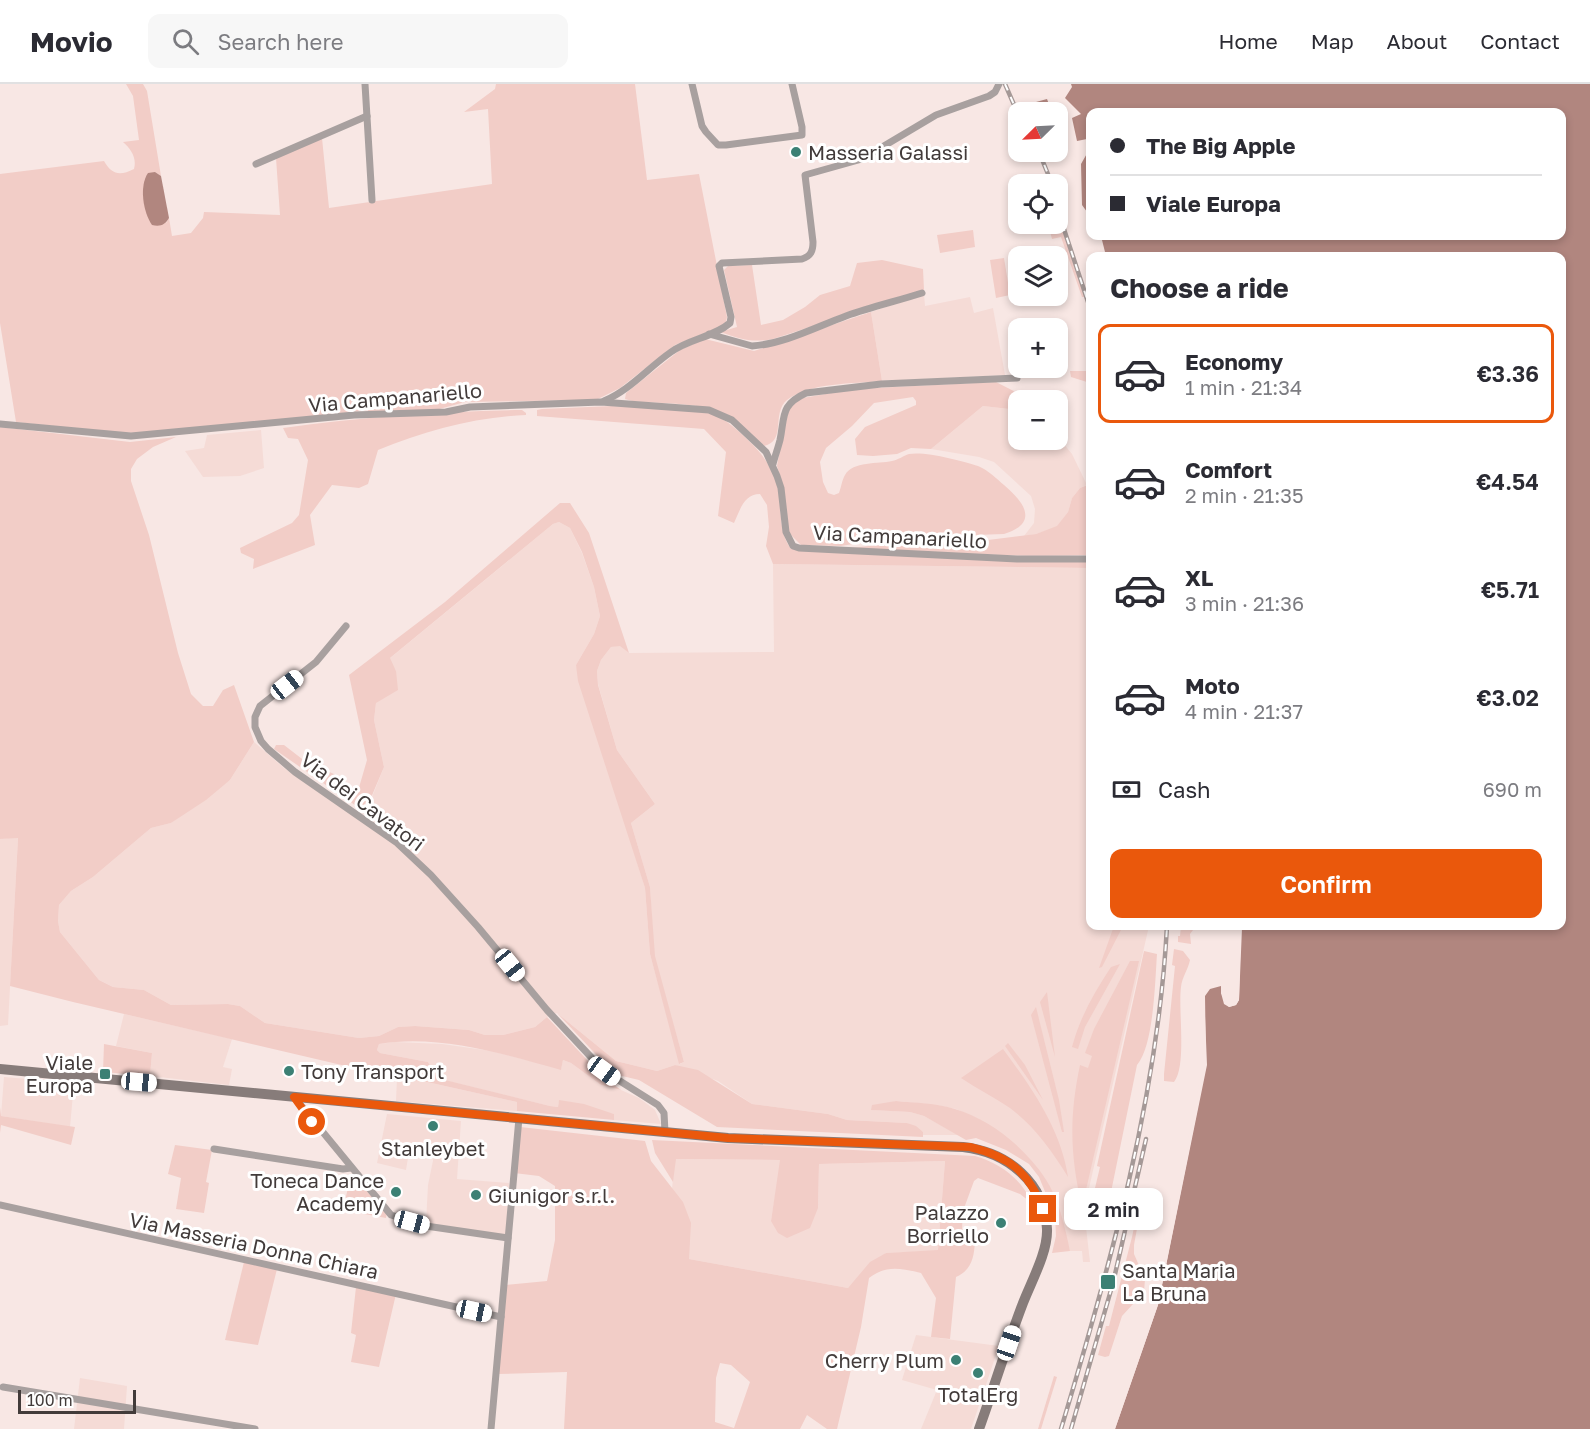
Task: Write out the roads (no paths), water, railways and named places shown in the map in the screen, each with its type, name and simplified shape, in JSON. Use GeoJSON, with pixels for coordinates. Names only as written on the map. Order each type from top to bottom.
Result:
{"type":"FeatureCollection","features":[{"type":"Feature","properties":{"kind":"street"},"geometry":{"type":"LineString","coordinates":[[365,84],[372,200]]}},
{"type":"Feature","properties":{"kind":"street"},"geometry":{"type":"LineString","coordinates":[[692,84],[706,132],[718,145],[802,135],[792,84]]}},
{"type":"Feature","properties":{"kind":"street"},"geometry":{"type":"LineString","coordinates":[[601,402],[624,391],[671,352],[689,341],[730,323],[731,317],[719,266],[722,263],[802,260],[809,257],[813,250],[813,242],[805,175],[862,159],[936,115],[989,96],[999,84]]}},
{"type":"Feature","properties":{"kind":"street"},"geometry":{"type":"LineString","coordinates":[[256,164],[367,116]]}},
{"type":"Feature","properties":{"kind":"street"},"geometry":{"type":"LineString","coordinates":[[709,334],[759,346],[922,293]]}},
{"type":"Feature","properties":{"kind":"street"},"geometry":{"type":"LineString","coordinates":[[773,464],[780,440],[783,412],[788,405],[806,393],[881,384],[1017,378]]}},
{"type":"Feature","properties":{"kind":"street","name":"Via Campanariello"},"geometry":{"type":"LineString","coordinates":[[0,424],[131,436],[354,415],[433,413],[470,407],[601,402],[709,410],[732,420],[758,443],[773,464],[781,488],[786,532],[793,546],[1017,559],[1086,559]]}},
{"type":"Feature","properties":{"kind":"street","name":"Via dei Cavatori"},"geometry":{"type":"LineString","coordinates":[[346,626],[316,662],[260,706],[255,717],[255,727],[261,741],[295,772],[396,842],[431,875],[547,1010],[604,1071],[658,1105],[664,1113],[665,1132]]}},
{"type":"Feature","properties":{"kind":"street"},"geometry":{"type":"LineString","coordinates":[[0,1069],[728,1138],[963,1146],[998,1156],[1023,1173],[1032,1183],[1043,1209],[1047,1230],[1046,1244],[979,1429]]}},
{"type":"Feature","properties":{"kind":"street"},"geometry":{"type":"LineString","coordinates":[[294,1097],[385,1209],[398,1219],[426,1226],[508,1238]]}},
{"type":"Feature","properties":{"kind":"street"},"geometry":{"type":"LineString","coordinates":[[491,1429],[511,1184],[519,1118]]}},
{"type":"Feature","properties":{"kind":"street"},"geometry":{"type":"LineString","coordinates":[[214,1149],[343,1169],[351,1168]]}},
{"type":"Feature","properties":{"kind":"street","name":"Via Masseria Donna Chiara"},"geometry":{"type":"LineString","coordinates":[[0,1205],[501,1317]]}},
{"type":"Feature","properties":{"kind":"street"},"geometry":{"type":"LineString","coordinates":[[3,1387],[255,1429]]}},
{"type":"Feature","properties":{"kind":"railway"},"geometry":{"type":"LineString","coordinates":[[1005,84],[1013,102]]}},
{"type":"Feature","properties":{"kind":"railway"},"geometry":{"type":"LineString","coordinates":[[1043,162],[1048,174]]}},
{"type":"Feature","properties":{"kind":"railway"},"geometry":{"type":"LineString","coordinates":[[1066,234],[1086,296]]}},
{"type":"Feature","properties":{"kind":"railway"},"geometry":{"type":"LineString","coordinates":[[1061,1429],[1097,1306],[1129,1180],[1154,1053],[1167,930]]}},
{"type":"Feature","properties":{"kind":"railway"},"geometry":{"type":"LineString","coordinates":[[1071,1429],[1113,1283],[1146,1139]]}},
{"type":"Feature","properties":{"kind":"place","name":"Masseria Galassi"},"geometry":{"type":"Point","coordinates":[796,152]}},
{"type":"Feature","properties":{"kind":"place","name":"Tony Transport"},"geometry":{"type":"Point","coordinates":[289,1071]}},
{"type":"Feature","properties":{"kind":"place","name":"Viale Europa"},"geometry":{"type":"Point","coordinates":[105,1074]}},
{"type":"Feature","properties":{"kind":"place","name":"Stanleybet"},"geometry":{"type":"Point","coordinates":[433,1126]}},
{"type":"Feature","properties":{"kind":"place","name":"Toneca Dance Academy"},"geometry":{"type":"Point","coordinates":[396,1192]}},
{"type":"Feature","properties":{"kind":"place","name":"Giunigor s.r.l."},"geometry":{"type":"Point","coordinates":[476,1195]}},
{"type":"Feature","properties":{"kind":"place","name":"Palazzo Borriello"},"geometry":{"type":"Point","coordinates":[1001,1223]}},
{"type":"Feature","properties":{"kind":"place","name":"Santa Maria La Bruna"},"geometry":{"type":"Point","coordinates":[1108,1282]}},
{"type":"Feature","properties":{"kind":"place","name":"Cherry Plum"},"geometry":{"type":"Point","coordinates":[956,1360]}},
{"type":"Feature","properties":{"kind":"place","name":"TotalErg"},"geometry":{"type":"Point","coordinates":[978,1373]}}]}
